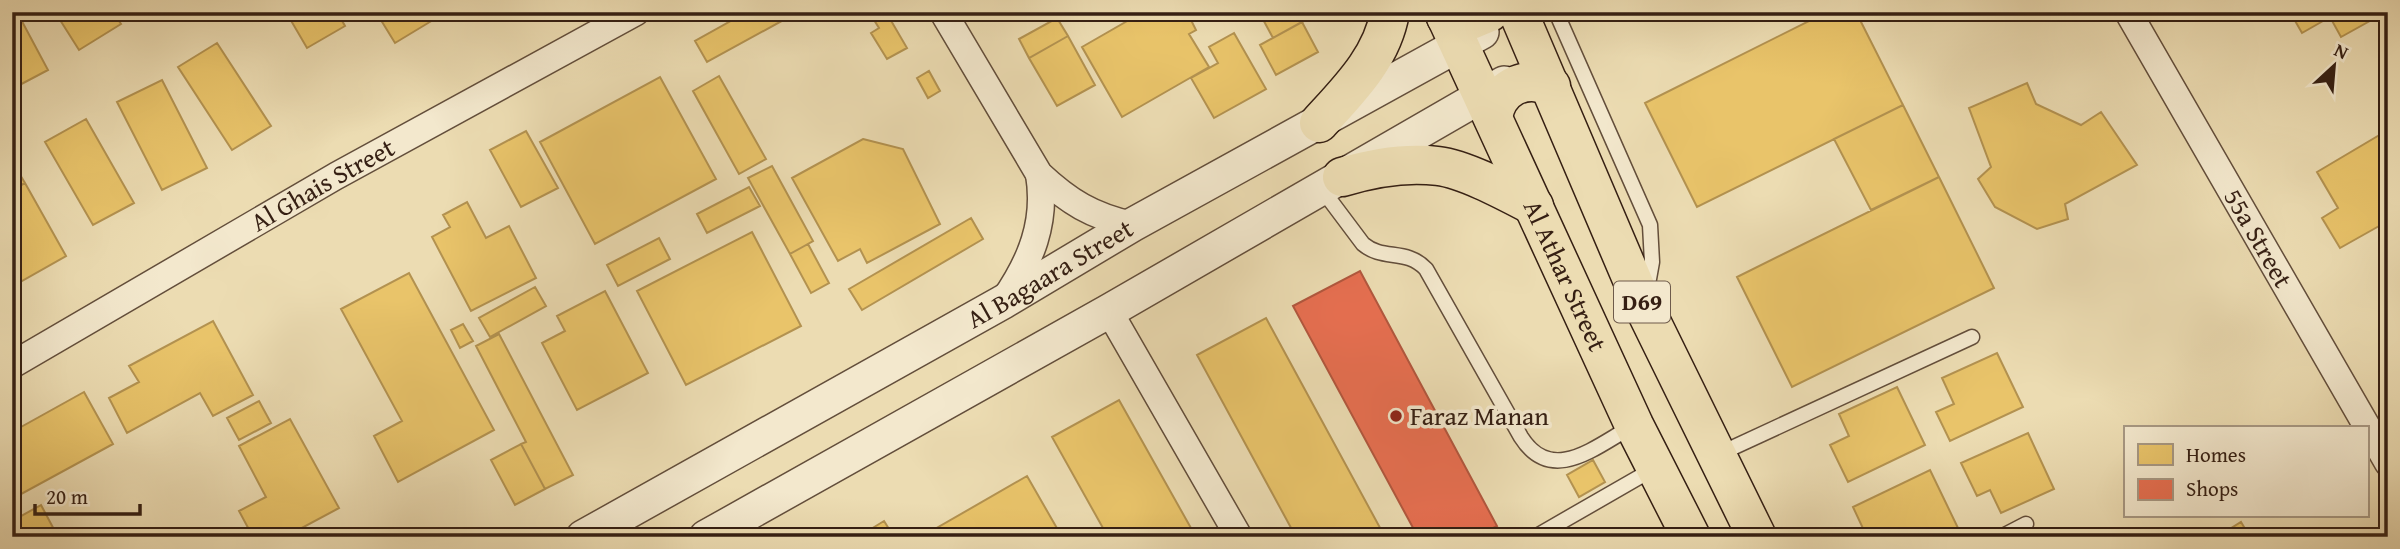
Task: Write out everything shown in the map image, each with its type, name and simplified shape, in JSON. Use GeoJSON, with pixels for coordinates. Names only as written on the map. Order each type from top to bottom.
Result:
{"type":"FeatureCollection","features":[{"type":"Feature","properties":{"kind":"main road"},"geometry":{"type":"LineString","coordinates":[[1319,123],[1357,80],[1376,53],[1390,12]]}},
{"type":"Feature","properties":{"kind":"main road"},"geometry":{"type":"LineString","coordinates":[[1450,25],[1490,12]]}},
{"type":"Feature","properties":{"kind":"main road","name":"D69"},"geometry":{"type":"LineString","coordinates":[[1518,12],[1643,305],[1757,537]]}},
{"type":"Feature","properties":{"kind":"main road","name":"Al Athar Street"},"geometry":{"type":"LineString","coordinates":[[1450,25],[1634,425],[1691,537]]}},
{"type":"Feature","properties":{"kind":"main road"},"geometry":{"type":"LineString","coordinates":[[1487,106],[1513,86],[1531,82],[1545,74]]}},
{"type":"Feature","properties":{"kind":"main road"},"geometry":{"type":"LineString","coordinates":[[1331,182],[1367,169],[1440,166],[1477,179],[1534,206]]}},
{"type":"Feature","properties":{"kind":"street","name":"Al Ghais Street"},"geometry":{"type":"LineString","coordinates":[[12,365],[336,176],[636,12]]}},
{"type":"Feature","properties":{"kind":"street"},"geometry":{"type":"LineString","coordinates":[[943,12],[1039,174],[1059,193],[1081,208],[1106,219],[1132,225]]}},
{"type":"Feature","properties":{"kind":"street","name":"Al Bagaara Street"},"geometry":{"type":"LineString","coordinates":[[583,537],[1003,302],[1132,225],[1319,123],[1450,25],[1518,12]]}},
{"type":"Feature","properties":{"kind":"street","name":"55a Street"},"geometry":{"type":"LineString","coordinates":[[2128,12],[2367,426]]}},
{"type":"Feature","properties":{"kind":"street"},"geometry":{"type":"LineString","coordinates":[[706,537],[1109,311],[1331,182],[1487,106]]}},
{"type":"Feature","properties":{"kind":"street"},"geometry":{"type":"LineString","coordinates":[[1003,302],[1019,278],[1037,238],[1042,193],[1039,174]]}},
{"type":"Feature","properties":{"kind":"street"},"geometry":{"type":"LineString","coordinates":[[1109,311],[1239,537]]}},
{"type":"Feature","properties":{"kind":"street","name":"55a Street"},"geometry":{"type":"LineString","coordinates":[[2368,428],[2388,463]]}},
{"type":"Feature","properties":{"kind":"lane"},"geometry":{"type":"LineString","coordinates":[[1556,12],[1650,225],[1652,262],[1643,305]]}},
{"type":"Feature","properties":{"kind":"lane"},"geometry":{"type":"LineString","coordinates":[[1331,182],[1363,244],[1370,251],[1410,256],[1426,269],[1521,438],[1535,455],[1556,463],[1578,457],[1634,425]]}},
{"type":"Feature","properties":{"kind":"lane"},"geometry":{"type":"LineString","coordinates":[[1717,455],[1972,337]]}},
{"type":"Feature","properties":{"kind":"lane"},"geometry":{"type":"LineString","coordinates":[[1535,537],[1656,468]]}},
{"type":"Feature","properties":{"kind":"lane"},"geometry":{"type":"LineString","coordinates":[[2001,537],[2026,524]]}},
{"type":"Feature","properties":{"kind":"building: Homes"},"geometry":{"type":"Polygon","coordinates":[[[12,12],[17,12],[48,70],[12,89],[12,12]]]}},
{"type":"Feature","properties":{"kind":"building: Homes"},"geometry":{"type":"Polygon","coordinates":[[[55,12],[113,12],[121,24],[79,50],[55,12]]]}},
{"type":"Feature","properties":{"kind":"building: Homes"},"geometry":{"type":"Polygon","coordinates":[[[286,12],[337,12],[345,26],[307,48],[286,12]]]}},
{"type":"Feature","properties":{"kind":"building: Homes"},"geometry":{"type":"Polygon","coordinates":[[[376,12],[435,12],[438,17],[395,43],[376,12]]]}},
{"type":"Feature","properties":{"kind":"building: Homes"},"geometry":{"type":"Polygon","coordinates":[[[747,12],[798,12],[707,62],[695,41],[747,12]]]}},
{"type":"Feature","properties":{"kind":"building: Homes"},"geometry":{"type":"Polygon","coordinates":[[[869,12],[886,12],[907,48],[887,59],[871,33],[879,28],[869,12]]]}},
{"type":"Feature","properties":{"kind":"building: Homes"},"geometry":{"type":"Polygon","coordinates":[[[1143,12],[1187,12],[1196,30],[1189,34],[1209,67],[1122,117],[1082,47],[1143,12]]]}},
{"type":"Feature","properties":{"kind":"building: Homes"},"geometry":{"type":"Polygon","coordinates":[[[1259,12],[1320,12],[1273,38],[1259,12]]]}},
{"type":"Feature","properties":{"kind":"building: Homes"},"geometry":{"type":"Polygon","coordinates":[[[1827,12],[1856,12],[1903,105],[1697,207],[1645,103],[1827,12]]]}},
{"type":"Feature","properties":{"kind":"building: Homes"},"geometry":{"type":"Polygon","coordinates":[[[2290,12],[2386,12],[2341,37],[2330,17],[2302,33],[2290,12]]]}},
{"type":"Feature","properties":{"kind":"building: Homes"},"geometry":{"type":"Polygon","coordinates":[[[1057,18],[1068,36],[1029,58],[1019,39],[1057,18]]]}},
{"type":"Feature","properties":{"kind":"building: Homes"},"geometry":{"type":"Polygon","coordinates":[[[1302,22],[1318,52],[1276,75],[1260,45],[1302,22]]]}},
{"type":"Feature","properties":{"kind":"building: Homes"},"geometry":{"type":"Polygon","coordinates":[[[1234,33],[1266,89],[1214,118],[1191,78],[1218,63],[1209,47],[1234,33]]]}},
{"type":"Feature","properties":{"kind":"building: Homes"},"geometry":{"type":"Polygon","coordinates":[[[1068,36],[1095,85],[1057,106],[1029,58],[1068,36]]]}},
{"type":"Feature","properties":{"kind":"building: Homes"},"geometry":{"type":"Polygon","coordinates":[[[217,43],[271,126],[232,150],[178,67],[217,43]]]}},
{"type":"Feature","properties":{"kind":"building: Homes"},"geometry":{"type":"Polygon","coordinates":[[[929,71],[940,91],[928,98],[917,78],[929,71]]]}},
{"type":"Feature","properties":{"kind":"building: Homes"},"geometry":{"type":"Polygon","coordinates":[[[719,76],[766,159],[739,174],[693,91],[719,76]]]}},
{"type":"Feature","properties":{"kind":"building: Homes"},"geometry":{"type":"Polygon","coordinates":[[[660,77],[716,179],[595,244],[540,142],[660,77]]]}},
{"type":"Feature","properties":{"kind":"building: Homes"},"geometry":{"type":"Polygon","coordinates":[[[162,80],[207,168],[162,190],[117,102],[162,80]]]}},
{"type":"Feature","properties":{"kind":"building: Homes"},"geometry":{"type":"Polygon","coordinates":[[[2027,83],[2036,104],[2081,125],[2101,112],[2137,165],[2065,204],[2068,219],[2037,229],[1995,207],[1978,179],[1991,167],[1969,108],[2027,83]]]}},
{"type":"Feature","properties":{"kind":"building: Homes"},"geometry":{"type":"Polygon","coordinates":[[[1903,105],[1939,177],[1871,210],[1834,139],[1903,105]]]}},
{"type":"Feature","properties":{"kind":"building: Homes"},"geometry":{"type":"Polygon","coordinates":[[[86,119],[134,203],[93,225],[45,142],[86,119]]]}},
{"type":"Feature","properties":{"kind":"building: Homes"},"geometry":{"type":"Polygon","coordinates":[[[2388,130],[2388,221],[2340,248],[2322,218],[2338,208],[2317,172],[2388,130]]]}},
{"type":"Feature","properties":{"kind":"building: Homes"},"geometry":{"type":"Polygon","coordinates":[[[526,131],[558,188],[521,207],[490,150],[526,131]]]}},
{"type":"Feature","properties":{"kind":"building: Homes"},"geometry":{"type":"Polygon","coordinates":[[[863,139],[903,149],[940,224],[867,263],[860,249],[838,261],[792,178],[863,139]]]}},
{"type":"Feature","properties":{"kind":"building: Homes"},"geometry":{"type":"Polygon","coordinates":[[[12,161],[25,183],[12,190],[12,161]]]}},
{"type":"Feature","properties":{"kind":"building: Homes"},"geometry":{"type":"Polygon","coordinates":[[[772,166],[813,241],[790,254],[748,178],[772,166]]]}},
{"type":"Feature","properties":{"kind":"building: Homes"},"geometry":{"type":"Polygon","coordinates":[[[1939,177],[1994,288],[1792,387],[1737,277],[1939,177]]]}},
{"type":"Feature","properties":{"kind":"building: Homes"},"geometry":{"type":"Polygon","coordinates":[[[25,183],[66,256],[13,286],[12,190],[25,183]]]}},
{"type":"Feature","properties":{"kind":"building: Homes"},"geometry":{"type":"Polygon","coordinates":[[[749,187],[760,206],[707,233],[697,214],[749,187]]]}},
{"type":"Feature","properties":{"kind":"building: Homes"},"geometry":{"type":"Polygon","coordinates":[[[467,202],[486,238],[509,226],[536,278],[471,311],[432,237],[450,227],[443,215],[467,202]]]}},
{"type":"Feature","properties":{"kind":"building: Homes"},"geometry":{"type":"Polygon","coordinates":[[[971,218],[983,239],[862,310],[849,289],[971,218]]]}},
{"type":"Feature","properties":{"kind":"building: Homes"},"geometry":{"type":"Polygon","coordinates":[[[752,232],[801,326],[686,385],[637,291],[752,232]]]}},
{"type":"Feature","properties":{"kind":"building: Homes"},"geometry":{"type":"Polygon","coordinates":[[[659,238],[670,259],[618,286],[607,265],[659,238]]]}},
{"type":"Feature","properties":{"kind":"building: Homes"},"geometry":{"type":"Polygon","coordinates":[[[808,244],[829,283],[811,293],[790,254],[808,244]]]}},
{"type":"Feature","properties":{"kind":"building: Homes"},"geometry":{"type":"Polygon","coordinates":[[[409,273],[494,430],[398,482],[374,436],[402,421],[341,309],[409,273]]]}},
{"type":"Feature","properties":{"kind":"building: Homes"},"geometry":{"type":"Polygon","coordinates":[[[535,287],[546,306],[490,337],[479,318],[535,287]]]}},
{"type":"Feature","properties":{"kind":"building: Homes"},"geometry":{"type":"Polygon","coordinates":[[[605,291],[648,373],[577,410],[542,343],[565,331],[557,316],[605,291]]]}},
{"type":"Feature","properties":{"kind":"building: Homes"},"geometry":{"type":"Polygon","coordinates":[[[1266,318],[1385,537],[1296,537],[1197,355],[1266,318]]]}},
{"type":"Feature","properties":{"kind":"building: Homes"},"geometry":{"type":"Polygon","coordinates":[[[213,321],[253,395],[213,416],[200,393],[127,433],[109,398],[139,382],[129,366],[213,321]]]}},
{"type":"Feature","properties":{"kind":"building: Homes"},"geometry":{"type":"Polygon","coordinates":[[[463,324],[473,341],[460,348],[451,330],[463,324]]]}},
{"type":"Feature","properties":{"kind":"building: Homes"},"geometry":{"type":"Polygon","coordinates":[[[499,334],[573,475],[545,489],[521,444],[526,442],[476,346],[499,334]]]}},
{"type":"Feature","properties":{"kind":"building: Homes"},"geometry":{"type":"Polygon","coordinates":[[[1997,353],[2023,407],[1950,441],[1936,412],[1954,404],[1942,378],[1997,353]]]}},
{"type":"Feature","properties":{"kind":"building: Homes"},"geometry":{"type":"Polygon","coordinates":[[[1897,387],[1925,445],[1848,482],[1830,445],[1849,436],[1839,414],[1897,387]]]}},
{"type":"Feature","properties":{"kind":"building: Homes"},"geometry":{"type":"Polygon","coordinates":[[[84,392],[113,444],[12,499],[12,432],[84,392]]]}},
{"type":"Feature","properties":{"kind":"building: Homes"},"geometry":{"type":"Polygon","coordinates":[[[1119,400],[1196,537],[1108,537],[1052,437],[1119,400]]]}},
{"type":"Feature","properties":{"kind":"building: Homes"},"geometry":{"type":"Polygon","coordinates":[[[259,401],[271,423],[239,440],[227,418],[259,401]]]}},
{"type":"Feature","properties":{"kind":"building: Homes"},"geometry":{"type":"Polygon","coordinates":[[[290,419],[339,508],[285,537],[253,537],[239,511],[266,497],[239,446],[290,419]]]}},
{"type":"Feature","properties":{"kind":"building: Homes"},"geometry":{"type":"Polygon","coordinates":[[[2028,433],[2054,489],[2001,513],[1990,490],[1977,496],[1961,463],[2028,433]]]}},
{"type":"Feature","properties":{"kind":"building: Homes"},"geometry":{"type":"Polygon","coordinates":[[[521,444],[545,489],[515,505],[491,460],[521,444]]]}},
{"type":"Feature","properties":{"kind":"building: Homes"},"geometry":{"type":"Polygon","coordinates":[[[1593,460],[1605,482],[1579,497],[1567,475],[1593,460]]]}},
{"type":"Feature","properties":{"kind":"building: Homes"},"geometry":{"type":"Polygon","coordinates":[[[1930,470],[1958,528],[1940,537],[1891,537],[1890,534],[1885,537],[1867,537],[1853,507],[1930,470]]]}},
{"type":"Feature","properties":{"kind":"building: Homes"},"geometry":{"type":"Polygon","coordinates":[[[1027,476],[1062,537],[921,537],[1027,476]]]}},
{"type":"Feature","properties":{"kind":"building: Homes"},"geometry":{"type":"Polygon","coordinates":[[[41,505],[58,537],[12,537],[12,521],[41,505]]]}},
{"type":"Feature","properties":{"kind":"building: Homes"},"geometry":{"type":"Polygon","coordinates":[[[884,521],[894,537],[858,537],[884,521]]]}},
{"type":"Feature","properties":{"kind":"building: Homes"},"geometry":{"type":"Polygon","coordinates":[[[2241,522],[2250,537],[2217,537],[2241,522]]]}},
{"type":"Feature","properties":{"kind":"building: Shops","name":"Faraz Manan"},"geometry":{"type":"Polygon","coordinates":[[[1360,271],[1497,526],[1477,537],[1418,537],[1293,306],[1360,271]]]}},
{"type":"Feature","properties":{"kind":"place","name":"Faraz Manan"},"geometry":{"type":"Point","coordinates":[1396,416]}}]}
